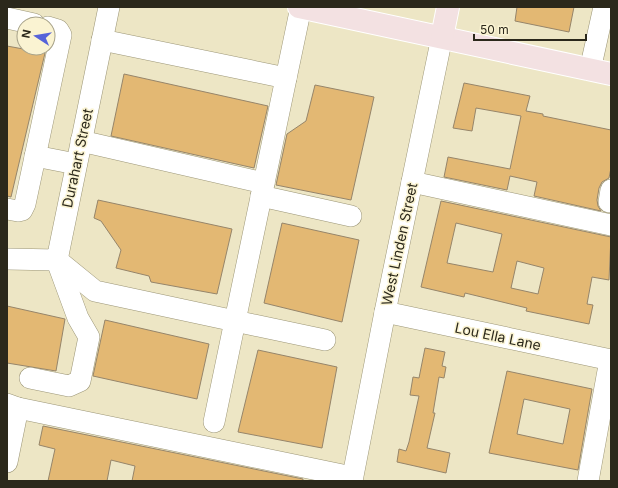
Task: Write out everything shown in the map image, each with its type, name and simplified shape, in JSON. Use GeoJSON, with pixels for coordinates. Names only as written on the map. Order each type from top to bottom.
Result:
{"type":"FeatureCollection","features":[{"type":"Feature","properties":{"kind":"main road"},"geometry":{"type":"LineString","coordinates":[[300,7],[601,72]]}},
{"type":"Feature","properties":{"kind":"main road","name":"West Linden Street"},"geometry":{"type":"LineString","coordinates":[[442,37],[448,7]]}},
{"type":"Feature","properties":{"kind":"street","name":"Durahart Street"},"geometry":{"type":"LineString","coordinates":[[56,260],[109,7]]}},
{"type":"Feature","properties":{"kind":"street"},"geometry":{"type":"LineString","coordinates":[[214,422],[300,7]]}},
{"type":"Feature","properties":{"kind":"street"},"geometry":{"type":"LineString","coordinates":[[601,72],[604,7]]}},
{"type":"Feature","properties":{"kind":"street"},"geometry":{"type":"LineString","coordinates":[[7,209],[18,211],[22,210],[61,35],[56,29]]}},
{"type":"Feature","properties":{"kind":"street","name":"West Linden Street"},"geometry":{"type":"LineString","coordinates":[[352,479],[442,37]]}},
{"type":"Feature","properties":{"kind":"street"},"geometry":{"type":"LineString","coordinates":[[102,40],[286,78]]}},
{"type":"Feature","properties":{"kind":"street"},"geometry":{"type":"LineString","coordinates":[[81,141],[263,190],[351,216]]}},
{"type":"Feature","properties":{"kind":"street"},"geometry":{"type":"LineString","coordinates":[[35,156],[76,164]]}},
{"type":"Feature","properties":{"kind":"street"},"geometry":{"type":"LineString","coordinates":[[412,182],[611,225]]}},
{"type":"Feature","properties":{"kind":"street"},"geometry":{"type":"LineString","coordinates":[[7,259],[56,260],[95,290],[325,340]]}},
{"type":"Feature","properties":{"kind":"street"},"geometry":{"type":"LineString","coordinates":[[30,378],[69,386],[80,381],[89,337],[78,318],[56,260]]}},
{"type":"Feature","properties":{"kind":"street","name":"Lou Ella Lane"},"geometry":{"type":"LineString","coordinates":[[385,312],[610,360]]}},
{"type":"Feature","properties":{"kind":"street"},"geometry":{"type":"LineString","coordinates":[[588,481],[610,360]]}},
{"type":"Feature","properties":{"kind":"street"},"geometry":{"type":"LineString","coordinates":[[7,462],[13,406],[352,479]]}},
{"type":"Feature","properties":{"kind":"building"},"geometry":{"type":"Polygon","coordinates":[[[517,7],[574,7],[569,32],[515,21],[517,7]]]}},
{"type":"Feature","properties":{"kind":"building"},"geometry":{"type":"Polygon","coordinates":[[[7,46],[16,48],[16,56],[44,56],[11,197],[7,196],[7,46]]]}},
{"type":"Feature","properties":{"kind":"building"},"geometry":{"type":"Polygon","coordinates":[[[124,74],[268,106],[254,168],[111,136],[124,74]]]}},
{"type":"Feature","properties":{"kind":"building"},"geometry":{"type":"Polygon","coordinates":[[[464,83],[530,96],[526,111],[611,130],[611,168],[609,178],[602,182],[599,188],[597,200],[601,211],[534,196],[537,182],[510,176],[507,190],[444,177],[448,157],[510,169],[521,116],[476,108],[472,131],[453,128],[464,83]]]}},
{"type":"Feature","properties":{"kind":"building"},"geometry":{"type":"Polygon","coordinates":[[[315,85],[374,97],[351,200],[276,185],[287,134],[306,121],[315,85]]]}},
{"type":"Feature","properties":{"kind":"building"},"geometry":{"type":"Polygon","coordinates":[[[98,200],[232,229],[217,294],[151,282],[149,276],[116,268],[121,250],[101,221],[94,218],[98,200]]]}},
{"type":"Feature","properties":{"kind":"building"},"geometry":{"type":"Polygon","coordinates":[[[441,201],[611,237],[609,280],[592,277],[587,304],[593,305],[589,324],[526,311],[527,308],[465,293],[464,297],[421,287],[441,201]],[[456,223],[447,263],[493,272],[502,234],[456,223]],[[517,261],[511,288],[538,294],[544,268],[517,261]]]}},
{"type":"Feature","properties":{"kind":"building"},"geometry":{"type":"Polygon","coordinates":[[[282,223],[359,240],[342,322],[264,303],[282,223]]]}},
{"type":"Feature","properties":{"kind":"building"},"geometry":{"type":"Polygon","coordinates":[[[7,306],[65,319],[56,371],[7,363],[7,306]]]}},
{"type":"Feature","properties":{"kind":"building"},"geometry":{"type":"Polygon","coordinates":[[[105,320],[209,344],[197,399],[93,376],[105,320]]]}},
{"type":"Feature","properties":{"kind":"building"},"geometry":{"type":"Polygon","coordinates":[[[425,348],[445,352],[442,366],[446,367],[444,378],[439,377],[433,413],[435,413],[427,448],[450,453],[446,473],[397,462],[399,449],[406,451],[409,442],[419,396],[410,395],[413,377],[419,378],[425,348]]]}},
{"type":"Feature","properties":{"kind":"building"},"geometry":{"type":"Polygon","coordinates":[[[258,350],[337,367],[322,448],[238,432],[258,350]]]}},
{"type":"Feature","properties":{"kind":"building"},"geometry":{"type":"Polygon","coordinates":[[[507,371],[592,389],[578,470],[489,453],[507,371]],[[524,399],[517,434],[563,444],[570,409],[524,399]]]}},
{"type":"Feature","properties":{"kind":"building"},"geometry":{"type":"Polygon","coordinates":[[[43,426],[303,479],[303,481],[132,481],[135,466],[111,460],[107,481],[48,481],[55,449],[39,445],[43,426]]]}}]}
